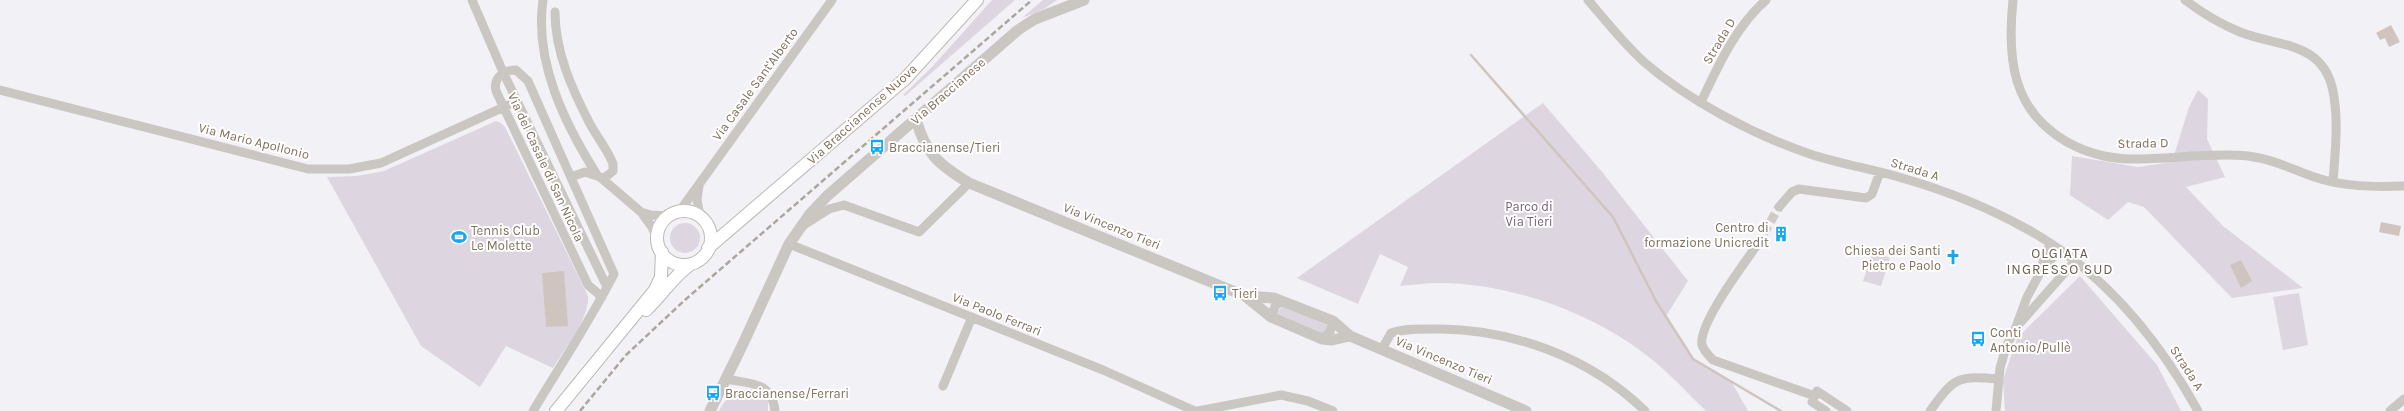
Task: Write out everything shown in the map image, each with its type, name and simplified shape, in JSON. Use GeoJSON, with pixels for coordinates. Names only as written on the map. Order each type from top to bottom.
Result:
{"type":"FeatureCollection","features":[{"type":"Feature","properties":{"kind":"main road","name":"Via Braccianense Nuova"},"geometry":{"type":"LineString","coordinates":[[708,248],[905,79],[977,0]]}},
{"type":"Feature","properties":{"kind":"main road"},"geometry":{"type":"LineString","coordinates":[[556,411],[610,344],[655,290],[661,272],[661,225],[674,214],[690,212],[703,219],[710,237],[708,248],[702,258],[680,272],[661,296],[610,344]]}},
{"type":"Feature","properties":{"kind":"main road","name":"Via Braccianense Nuova"},"geometry":{"type":"LineString","coordinates":[[703,219],[722,226],[739,221]]}},
{"type":"Feature","properties":{"kind":"main road"},"geometry":{"type":"LineString","coordinates":[[660,247],[675,263],[692,263]]}},
{"type":"Feature","properties":{"kind":"street","name":"Via del Casale di San Nicola"},"geometry":{"type":"LineString","coordinates":[[472,0],[517,100],[607,287]]}},
{"type":"Feature","properties":{"kind":"street"},"geometry":{"type":"LineString","coordinates":[[543,0],[541,15],[542,51],[571,131],[600,177],[641,212],[652,227],[660,247]]}},
{"type":"Feature","properties":{"kind":"street","name":"Via Casale Sant'Alberto"},"geometry":{"type":"LineString","coordinates":[[674,214],[700,183],[832,0]]}},
{"type":"Feature","properties":{"kind":"street","name":"Via Braccianese"},"geometry":{"type":"LineString","coordinates":[[710,411],[789,244],[798,229],[827,196],[1018,30],[1035,19],[1084,0]]}},
{"type":"Feature","properties":{"kind":"street","name":"Strada A"},"geometry":{"type":"LineString","coordinates":[[1588,0],[1620,38],[1646,63],[1701,102],[1744,126],[1793,148],[1880,172],[1960,198],[2025,228],[2056,247],[2075,261],[2135,318],[2172,366],[2198,411]]}},
{"type":"Feature","properties":{"kind":"street","name":"Strada D"},"geometry":{"type":"LineString","coordinates":[[1701,102],[1715,71],[1738,33],[1757,8],[1766,0]]}},
{"type":"Feature","properties":{"kind":"street","name":"Strada D"},"geometry":{"type":"LineString","coordinates":[[2013,0],[2012,50],[2016,79],[2021,93],[2031,113],[2056,136],[2082,150],[2098,155],[2127,159],[2213,154],[2248,156],[2277,162],[2334,182],[2368,186],[2404,186]]}},
{"type":"Feature","properties":{"kind":"street"},"geometry":{"type":"LineString","coordinates":[[2185,0],[2212,18],[2241,32],[2297,48],[2319,61],[2330,81],[2335,106],[2334,182]]}},
{"type":"Feature","properties":{"kind":"street"},"geometry":{"type":"LineString","coordinates":[[555,12],[555,28],[563,63],[590,124],[613,164],[613,171],[600,177]]}},
{"type":"Feature","properties":{"kind":"street","name":"Via del Casale di San Nicola"},"geometry":{"type":"LineString","coordinates":[[533,411],[602,297],[614,274],[528,81],[522,73],[516,70],[504,72],[497,80],[495,87],[503,106],[582,274],[588,285],[602,297]]}},
{"type":"Feature","properties":{"kind":"street","name":"Via Mario Apollonio"},"geometry":{"type":"LineString","coordinates":[[0,90],[308,169],[349,169],[381,163],[517,100]]}},
{"type":"Feature","properties":{"kind":"street","name":"Via Vincenzo Tieri"},"geometry":{"type":"LineString","coordinates":[[916,119],[922,137],[934,158],[944,168],[969,183],[1245,296],[1282,301],[1333,320],[1350,336],[1526,411]]}},
{"type":"Feature","properties":{"kind":"street","name":"Via del Casale di San Nicola"},"geometry":{"type":"LineString","coordinates":[[571,177],[585,172],[600,177]]}},
{"type":"Feature","properties":{"kind":"street"},"geometry":{"type":"LineString","coordinates":[[1779,207],[1792,192],[1799,189],[1866,198],[1872,194],[1880,172]]}},
{"type":"Feature","properties":{"kind":"street","name":"Via Casale Sant'Alberto"},"geometry":{"type":"LineString","coordinates":[[700,183],[697,199],[703,219]]}},
{"type":"Feature","properties":{"kind":"street"},"geometry":{"type":"LineString","coordinates":[[798,229],[829,209],[844,204],[919,232],[969,183]]}},
{"type":"Feature","properties":{"kind":"street"},"geometry":{"type":"LineString","coordinates":[[641,212],[651,215],[674,214]]}},
{"type":"Feature","properties":{"kind":"street","name":"Via Paolo Ferrari"},"geometry":{"type":"LineString","coordinates":[[789,244],[1103,370],[1195,411]]}},
{"type":"Feature","properties":{"kind":"street"},"geometry":{"type":"LineString","coordinates":[[1757,245],[1706,323],[1702,345],[1707,355],[1713,360],[1815,396]]}},
{"type":"Feature","properties":{"kind":"street"},"geometry":{"type":"LineString","coordinates":[[2016,327],[2019,309],[2042,269],[2044,255],[2056,247]]}},
{"type":"Feature","properties":{"kind":"street"},"geometry":{"type":"LineString","coordinates":[[582,274],[609,261]]}},
{"type":"Feature","properties":{"kind":"street"},"geometry":{"type":"LineString","coordinates":[[1996,411],[1998,379],[2006,347],[2016,327],[2058,280],[2060,272],[2075,261]]}},
{"type":"Feature","properties":{"kind":"street"},"geometry":{"type":"LineString","coordinates":[[2034,283],[2044,281],[2048,285],[2048,291]]}},
{"type":"Feature","properties":{"kind":"street"},"geometry":{"type":"LineString","coordinates":[[588,285],[592,295],[593,312]]}},
{"type":"Feature","properties":{"kind":"street","name":"Via Vincenzo Tieri"},"geometry":{"type":"LineString","coordinates":[[1245,296],[1272,317],[1322,338],[1332,340],[1350,336]]}},
{"type":"Feature","properties":{"kind":"street"},"geometry":{"type":"LineString","coordinates":[[1272,317],[1275,306],[1282,301]]}},
{"type":"Feature","properties":{"kind":"street"},"geometry":{"type":"LineString","coordinates":[[943,386],[972,317]]}},
{"type":"Feature","properties":{"kind":"street"},"geometry":{"type":"LineString","coordinates":[[1322,338],[1331,330],[1333,320]]}},
{"type":"Feature","properties":{"kind":"street"},"geometry":{"type":"LineString","coordinates":[[1382,349],[1391,333],[1413,330],[1478,330],[1507,336],[1536,344],[1583,366],[1609,381],[1645,411]]}},
{"type":"Feature","properties":{"kind":"street"},"geometry":{"type":"LineString","coordinates":[[1930,411],[1947,388],[1958,380],[1971,377],[1998,379]]}},
{"type":"Feature","properties":{"kind":"street"},"geometry":{"type":"LineString","coordinates":[[726,379],[754,384],[768,390],[773,398],[775,411]]}},
{"type":"Feature","properties":{"kind":"street"},"geometry":{"type":"LineString","coordinates":[[1826,411],[1812,402],[1817,392],[1847,411]]}},
{"type":"Feature","properties":{"kind":"street"},"geometry":{"type":"LineString","coordinates":[[1198,411],[1281,395],[1301,398],[1332,411]]}},
{"type":"Feature","properties":{"kind":"street"},"geometry":{"type":"LineString","coordinates":[[2390,411],[2404,399]]}},
{"type":"Feature","properties":{"kind":"green space"},"geometry":{"type":"Polygon","coordinates":[[[992,0],[1015,0],[905,96],[903,95],[932,67],[992,0]]]}},
{"type":"Feature","properties":{"kind":"green space"},"geometry":{"type":"Polygon","coordinates":[[[1043,0],[1057,0],[1044,9],[1022,18],[1043,0]]]}},
{"type":"Feature","properties":{"kind":"green space"},"geometry":{"type":"Polygon","coordinates":[[[2198,90],[2208,99],[2207,139],[2225,177],[2186,187],[2223,226],[2303,288],[2232,298],[2144,207],[2128,202],[2108,220],[2070,195],[2072,156],[2138,167],[2172,162],[2189,107],[2198,90]]]}},
{"type":"Feature","properties":{"kind":"green space","name":"Parco di Via Tieri"},"geometry":{"type":"Polygon","coordinates":[[[1543,103],[1603,173],[1688,281],[1666,316],[1693,359],[1731,381],[1748,411],[1706,411],[1662,368],[1624,340],[1575,313],[1521,294],[1466,284],[1434,283],[1400,286],[1408,267],[1380,254],[1358,304],[1297,278],[1543,103]]]}},
{"type":"Feature","properties":{"kind":"green space","name":"Tennis Club Le Molette"},"geometry":{"type":"Polygon","coordinates":[[[496,121],[505,127],[588,296],[588,305],[581,323],[553,368],[506,346],[480,387],[421,346],[327,177],[357,176],[384,171],[496,121]]]}},
{"type":"Feature","properties":{"kind":"green space"},"geometry":{"type":"Polygon","coordinates":[[[685,223],[695,228],[700,238],[695,248],[685,253],[675,248],[670,238],[675,228],[685,223]]]}},
{"type":"Feature","properties":{"kind":"green space"},"geometry":{"type":"Polygon","coordinates":[[[1873,251],[1890,258],[1881,286],[1863,281],[1873,251]]]}},
{"type":"Feature","properties":{"kind":"green space"},"geometry":{"type":"Polygon","coordinates":[[[2080,276],[2157,365],[2181,411],[2005,411],[2003,380],[2017,338],[2080,276]]]}},
{"type":"Feature","properties":{"kind":"green space"},"geometry":{"type":"Polygon","coordinates":[[[2299,293],[2308,345],[2283,350],[2273,297],[2299,293]]]}},
{"type":"Feature","properties":{"kind":"green space"},"geometry":{"type":"Polygon","coordinates":[[[1282,307],[1326,323],[1328,327],[1323,334],[1278,314],[1282,307]]]}},
{"type":"Feature","properties":{"kind":"green space"},"geometry":{"type":"Polygon","coordinates":[[[751,389],[768,401],[768,411],[719,411],[731,395],[740,391],[751,389]]]}},
{"type":"Feature","properties":{"kind":"shaded area"},"geometry":{"type":"Polygon","coordinates":[[[2391,25],[2400,42],[2389,47],[2385,38],[2380,40],[2376,33],[2391,25]]]}},
{"type":"Feature","properties":{"kind":"shaded area"},"geometry":{"type":"Polygon","coordinates":[[[2381,222],[2401,226],[2399,236],[2379,232],[2381,222]]]}},
{"type":"Feature","properties":{"kind":"shaded area"},"geometry":{"type":"Polygon","coordinates":[[[2241,260],[2252,281],[2241,288],[2230,265],[2241,260]]]}},
{"type":"Feature","properties":{"kind":"shaded area"},"geometry":{"type":"Polygon","coordinates":[[[564,271],[568,326],[546,327],[542,273],[564,271]]]}},
{"type":"Feature","properties":{"kind":"waterway"},"geometry":{"type":"LineString","coordinates":[[1471,55],[1613,217],[1656,301],[1693,359],[1781,411]]}},
{"type":"Feature","properties":{"kind":"tunnel"},"geometry":{"type":"LineString","coordinates":[[1757,245],[1779,207]]}},
{"type":"Feature","properties":{"kind":"railway"},"geometry":{"type":"LineString","coordinates":[[580,411],[626,355],[686,299],[1032,0]]}},
{"type":"Feature","properties":{"kind":"place","name":"Braccianense/Tieri"},"geometry":{"type":"Point","coordinates":[877,147]}},
{"type":"Feature","properties":{"kind":"place","name":"Centro di formazione Unicredit"},"geometry":{"type":"Point","coordinates":[1781,234]}},
{"type":"Feature","properties":{"kind":"place","name":"Tennis Club Le Molette"},"geometry":{"type":"Point","coordinates":[459,237]}},
{"type":"Feature","properties":{"kind":"place","name":"Chiesa dei Santi Pietro e Paolo"},"geometry":{"type":"Point","coordinates":[1953,257]}},
{"type":"Feature","properties":{"kind":"place","name":"Tieri"},"geometry":{"type":"Point","coordinates":[1220,293]}},
{"type":"Feature","properties":{"kind":"place","name":"Conti Antonio/Pullè"},"geometry":{"type":"Point","coordinates":[1978,339]}},
{"type":"Feature","properties":{"kind":"place","name":"Braccianense/Ferrari"},"geometry":{"type":"Point","coordinates":[713,393]}},
{"type":"Feature","properties":{"kind":"district","name":"OLGIATA INGRESSO SUD"},"geometry":{"type":"Point","coordinates":[2060,262]}}]}
